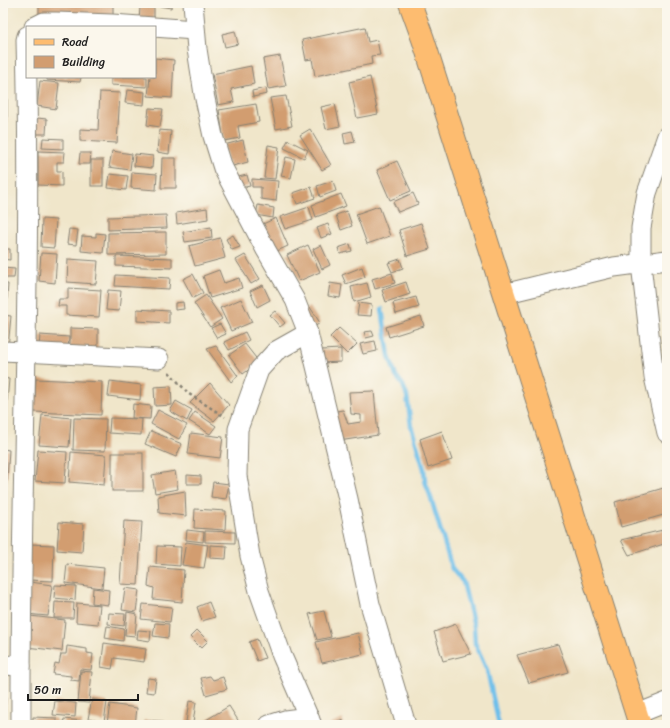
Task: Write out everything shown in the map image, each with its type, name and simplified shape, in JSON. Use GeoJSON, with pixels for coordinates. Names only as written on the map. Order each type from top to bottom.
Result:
{"type":"FeatureCollection","features":[{"type":"Feature","properties":{"kind":"main road"},"geometry":{"type":"LineString","coordinates":[[410,3],[428,54],[638,720]]}},
{"type":"Feature","properties":{"kind":"street"},"geometry":{"type":"LineString","coordinates":[[193,3],[195,30],[204,94],[213,136],[223,168],[266,250],[295,300],[308,333],[348,498],[370,604],[406,725]]}},
{"type":"Feature","properties":{"kind":"street"},"geometry":{"type":"LineString","coordinates":[[36,26],[44,22],[140,26]]}},
{"type":"Feature","properties":{"kind":"street"},"geometry":{"type":"LineString","coordinates":[[156,27],[195,30]]}},
{"type":"Feature","properties":{"kind":"street"},"geometry":{"type":"LineString","coordinates":[[21,725],[12,665],[26,352],[28,152],[27,78]]}},
{"type":"Feature","properties":{"kind":"street"},"geometry":{"type":"LineString","coordinates":[[667,136],[647,193],[641,228],[641,264],[654,378],[667,433]]}},
{"type":"Feature","properties":{"kind":"street"},"geometry":{"type":"LineString","coordinates":[[503,294],[614,267],[667,260]]}},
{"type":"Feature","properties":{"kind":"street"},"geometry":{"type":"LineString","coordinates":[[269,725],[285,720],[310,721],[282,656],[259,591],[250,556],[237,476],[239,426],[258,370],[276,351],[308,333]]}},
{"type":"Feature","properties":{"kind":"street"},"geometry":{"type":"LineString","coordinates":[[3,351],[159,359]]}},
{"type":"Feature","properties":{"kind":"street"},"geometry":{"type":"LineString","coordinates":[[638,720],[667,702]]}},
{"type":"Feature","properties":{"kind":"path"},"geometry":{"type":"LineString","coordinates":[[159,359],[175,380],[189,394],[239,426]]}},
{"type":"Feature","properties":{"kind":"building"},"geometry":{"type":"Polygon","coordinates":[[[39,3],[113,3],[113,21],[39,22],[39,3]]]}},
{"type":"Feature","properties":{"kind":"building"},"geometry":{"type":"Polygon","coordinates":[[[140,3],[172,3],[171,8],[140,3]]]}},
{"type":"Feature","properties":{"kind":"building"},"geometry":{"type":"Polygon","coordinates":[[[140,7],[154,8],[154,22],[139,21],[140,7]]]}},
{"type":"Feature","properties":{"kind":"building"},"geometry":{"type":"Polygon","coordinates":[[[365,27],[368,42],[377,40],[380,55],[371,56],[372,64],[315,76],[312,59],[306,60],[302,40],[365,27]]]}},
{"type":"Feature","properties":{"kind":"building"},"geometry":{"type":"Polygon","coordinates":[[[235,31],[238,44],[225,47],[222,34],[235,31]]]}},
{"type":"Feature","properties":{"kind":"building"},"geometry":{"type":"Polygon","coordinates":[[[280,56],[286,86],[268,89],[263,59],[280,56]]]}},
{"type":"Feature","properties":{"kind":"building"},"geometry":{"type":"Polygon","coordinates":[[[156,58],[174,60],[172,98],[148,96],[150,78],[156,78],[156,58]]]}},
{"type":"Feature","properties":{"kind":"building"},"geometry":{"type":"Polygon","coordinates":[[[251,66],[254,84],[231,89],[234,102],[218,105],[212,74],[251,66]]]}},
{"type":"Feature","properties":{"kind":"building"},"geometry":{"type":"Polygon","coordinates":[[[370,77],[378,114],[357,118],[349,82],[370,77]]]}},
{"type":"Feature","properties":{"kind":"building"},"geometry":{"type":"Polygon","coordinates":[[[47,78],[81,78],[80,82],[47,80],[47,78]]]}},
{"type":"Feature","properties":{"kind":"building"},"geometry":{"type":"Polygon","coordinates":[[[111,78],[147,78],[147,87],[111,85],[111,78]]]}},
{"type":"Feature","properties":{"kind":"building"},"geometry":{"type":"Polygon","coordinates":[[[40,81],[59,83],[56,109],[37,106],[40,81]]]}},
{"type":"Feature","properties":{"kind":"building"},"geometry":{"type":"Polygon","coordinates":[[[266,88],[267,94],[253,97],[252,91],[266,88]]]}},
{"type":"Feature","properties":{"kind":"building"},"geometry":{"type":"Polygon","coordinates":[[[127,90],[145,92],[144,105],[125,103],[127,90]]]}},
{"type":"Feature","properties":{"kind":"building"},"geometry":{"type":"Polygon","coordinates":[[[3,92],[7,92],[7,135],[3,135],[3,92]]]}},
{"type":"Feature","properties":{"kind":"building"},"geometry":{"type":"Polygon","coordinates":[[[100,92],[120,93],[117,143],[80,141],[80,129],[98,130],[100,92]]]}},
{"type":"Feature","properties":{"kind":"building"},"geometry":{"type":"Polygon","coordinates":[[[286,96],[292,126],[276,129],[270,98],[286,96]]]}},
{"type":"Feature","properties":{"kind":"building"},"geometry":{"type":"Polygon","coordinates":[[[256,104],[259,122],[238,126],[240,138],[224,141],[219,110],[256,104]]]}},
{"type":"Feature","properties":{"kind":"building"},"geometry":{"type":"Polygon","coordinates":[[[335,104],[340,126],[326,129],[321,107],[335,104]]]}},
{"type":"Feature","properties":{"kind":"building"},"geometry":{"type":"Polygon","coordinates":[[[149,108],[163,109],[160,127],[147,125],[149,108]]]}},
{"type":"Feature","properties":{"kind":"building"},"geometry":{"type":"Polygon","coordinates":[[[37,118],[47,119],[46,134],[36,134],[37,118]]]}},
{"type":"Feature","properties":{"kind":"building"},"geometry":{"type":"Polygon","coordinates":[[[310,129],[331,165],[322,170],[300,135],[310,129]]]}},
{"type":"Feature","properties":{"kind":"building"},"geometry":{"type":"Polygon","coordinates":[[[159,130],[171,131],[169,154],[157,152],[159,130]]]}},
{"type":"Feature","properties":{"kind":"building"},"geometry":{"type":"Polygon","coordinates":[[[352,131],[355,142],[345,144],[343,133],[352,131]]]}},
{"type":"Feature","properties":{"kind":"building"},"geometry":{"type":"Polygon","coordinates":[[[43,138],[63,139],[63,149],[42,148],[43,138]]]}},
{"type":"Feature","properties":{"kind":"building"},"geometry":{"type":"Polygon","coordinates":[[[243,140],[248,162],[229,167],[224,145],[243,140]]]}},
{"type":"Feature","properties":{"kind":"building"},"geometry":{"type":"Polygon","coordinates":[[[288,140],[308,150],[304,158],[284,148],[288,140]]]}},
{"type":"Feature","properties":{"kind":"building"},"geometry":{"type":"Polygon","coordinates":[[[268,145],[279,147],[275,179],[264,178],[268,145]]]}},
{"type":"Feature","properties":{"kind":"building"},"geometry":{"type":"Polygon","coordinates":[[[38,151],[65,152],[64,162],[57,162],[57,171],[62,171],[62,186],[38,185],[38,151]]]}},
{"type":"Feature","properties":{"kind":"building"},"geometry":{"type":"Polygon","coordinates":[[[112,151],[132,154],[130,170],[109,167],[112,151]]]}},
{"type":"Feature","properties":{"kind":"building"},"geometry":{"type":"Polygon","coordinates":[[[80,153],[91,153],[90,164],[79,164],[80,153]]]}},
{"type":"Feature","properties":{"kind":"building"},"geometry":{"type":"Polygon","coordinates":[[[135,154],[153,156],[152,168],[134,166],[135,154]]]}},
{"type":"Feature","properties":{"kind":"building"},"geometry":{"type":"Polygon","coordinates":[[[3,156],[7,156],[7,183],[3,183],[3,156]]]}},
{"type":"Feature","properties":{"kind":"building"},"geometry":{"type":"Polygon","coordinates":[[[286,157],[295,159],[291,178],[281,176],[286,157]]]}},
{"type":"Feature","properties":{"kind":"building"},"geometry":{"type":"Polygon","coordinates":[[[162,158],[176,158],[176,188],[161,188],[162,158]]]}},
{"type":"Feature","properties":{"kind":"building"},"geometry":{"type":"Polygon","coordinates":[[[91,160],[103,160],[103,186],[91,186],[91,160]]]}},
{"type":"Feature","properties":{"kind":"building"},"geometry":{"type":"Polygon","coordinates":[[[397,161],[411,191],[390,200],[377,170],[397,161]]]}},
{"type":"Feature","properties":{"kind":"building"},"geometry":{"type":"Polygon","coordinates":[[[132,172],[157,174],[156,190],[131,188],[132,172]]]}},
{"type":"Feature","properties":{"kind":"building"},"geometry":{"type":"Polygon","coordinates":[[[110,174],[128,176],[126,190],[108,188],[110,174]]]}},
{"type":"Feature","properties":{"kind":"building"},"geometry":{"type":"Polygon","coordinates":[[[247,175],[250,186],[236,189],[234,178],[247,175]]]}},
{"type":"Feature","properties":{"kind":"building"},"geometry":{"type":"Polygon","coordinates":[[[252,179],[278,181],[276,201],[261,199],[261,187],[252,187],[252,179]]]}},
{"type":"Feature","properties":{"kind":"building"},"geometry":{"type":"Polygon","coordinates":[[[333,181],[336,191],[320,197],[317,186],[333,181]]]}},
{"type":"Feature","properties":{"kind":"building"},"geometry":{"type":"Polygon","coordinates":[[[311,187],[315,198],[297,204],[293,193],[311,187]]]}},
{"type":"Feature","properties":{"kind":"building"},"geometry":{"type":"Polygon","coordinates":[[[413,193],[418,204],[398,212],[393,202],[413,193]]]}},
{"type":"Feature","properties":{"kind":"building"},"geometry":{"type":"Polygon","coordinates":[[[341,194],[346,206],[316,217],[312,205],[341,194]]]}},
{"type":"Feature","properties":{"kind":"building"},"geometry":{"type":"Polygon","coordinates":[[[258,205],[274,208],[273,218],[256,215],[258,205]]]}},
{"type":"Feature","properties":{"kind":"building"},"geometry":{"type":"Polygon","coordinates":[[[379,206],[390,236],[367,244],[356,214],[379,206]]]}},
{"type":"Feature","properties":{"kind":"building"},"geometry":{"type":"Polygon","coordinates":[[[309,207],[313,220],[285,229],[280,217],[309,207]]]}},
{"type":"Feature","properties":{"kind":"building"},"geometry":{"type":"Polygon","coordinates":[[[207,208],[208,219],[177,224],[176,213],[207,208]]]}},
{"type":"Feature","properties":{"kind":"building"},"geometry":{"type":"Polygon","coordinates":[[[347,211],[352,226],[341,230],[336,215],[347,211]]]}},
{"type":"Feature","properties":{"kind":"building"},"geometry":{"type":"Polygon","coordinates":[[[166,215],[167,228],[108,230],[108,217],[166,215]]]}},
{"type":"Feature","properties":{"kind":"building"},"geometry":{"type":"Polygon","coordinates":[[[276,218],[288,246],[264,257],[252,229],[276,218]]]}},
{"type":"Feature","properties":{"kind":"building"},"geometry":{"type":"Polygon","coordinates":[[[42,219],[56,220],[54,248],[41,247],[42,219]]]}},
{"type":"Feature","properties":{"kind":"building"},"geometry":{"type":"Polygon","coordinates":[[[421,223],[430,249],[407,256],[399,230],[421,223]]]}},
{"type":"Feature","properties":{"kind":"building"},"geometry":{"type":"Polygon","coordinates":[[[328,224],[332,234],[321,238],[317,228],[328,224]]]}},
{"type":"Feature","properties":{"kind":"building"},"geometry":{"type":"Polygon","coordinates":[[[211,227],[212,238],[185,242],[183,232],[211,227]]]}},
{"type":"Feature","properties":{"kind":"building"},"geometry":{"type":"Polygon","coordinates":[[[69,229],[78,230],[76,245],[67,244],[69,229]]]}},
{"type":"Feature","properties":{"kind":"building"},"geometry":{"type":"Polygon","coordinates":[[[166,232],[166,254],[108,255],[108,233],[166,232]]]}},
{"type":"Feature","properties":{"kind":"building"},"geometry":{"type":"Polygon","coordinates":[[[96,233],[105,234],[103,253],[81,251],[82,236],[96,237],[96,233]]]}},
{"type":"Feature","properties":{"kind":"building"},"geometry":{"type":"Polygon","coordinates":[[[233,235],[240,247],[232,250],[226,239],[233,235]]]}},
{"type":"Feature","properties":{"kind":"building"},"geometry":{"type":"Polygon","coordinates":[[[220,238],[225,258],[195,266],[189,246],[220,238]]]}},
{"type":"Feature","properties":{"kind":"building"},"geometry":{"type":"Polygon","coordinates":[[[350,244],[352,251],[340,254],[338,248],[350,244]]]}},
{"type":"Feature","properties":{"kind":"building"},"geometry":{"type":"Polygon","coordinates":[[[308,245],[320,272],[299,281],[287,255],[308,245]]]}},
{"type":"Feature","properties":{"kind":"building"},"geometry":{"type":"Polygon","coordinates":[[[321,245],[330,265],[322,269],[313,249],[321,245]]]}},
{"type":"Feature","properties":{"kind":"building"},"geometry":{"type":"Polygon","coordinates":[[[3,249],[10,249],[10,260],[3,259],[3,249]]]}},
{"type":"Feature","properties":{"kind":"building"},"geometry":{"type":"Polygon","coordinates":[[[41,253],[57,254],[55,283],[39,281],[41,253]]]}},
{"type":"Feature","properties":{"kind":"building"},"geometry":{"type":"Polygon","coordinates":[[[245,255],[260,279],[251,284],[236,260],[245,255]]]}},
{"type":"Feature","properties":{"kind":"building"},"geometry":{"type":"Polygon","coordinates":[[[116,256],[172,258],[172,268],[116,266],[116,256]]]}},
{"type":"Feature","properties":{"kind":"building"},"geometry":{"type":"Polygon","coordinates":[[[68,259],[98,261],[96,284],[67,282],[68,259]]]}},
{"type":"Feature","properties":{"kind":"building"},"geometry":{"type":"Polygon","coordinates":[[[400,259],[403,268],[392,272],[388,263],[400,259]]]}},
{"type":"Feature","properties":{"kind":"building"},"geometry":{"type":"Polygon","coordinates":[[[362,267],[365,277],[346,284],[342,275],[362,267]]]}},
{"type":"Feature","properties":{"kind":"building"},"geometry":{"type":"Polygon","coordinates":[[[3,268],[15,269],[14,278],[3,278],[3,268]]]}},
{"type":"Feature","properties":{"kind":"building"},"geometry":{"type":"Polygon","coordinates":[[[219,270],[224,283],[239,278],[242,288],[210,298],[203,276],[219,270]]]}},
{"type":"Feature","properties":{"kind":"building"},"geometry":{"type":"Polygon","coordinates":[[[392,273],[395,283],[375,289],[372,279],[392,273]]]}},
{"type":"Feature","properties":{"kind":"building"},"geometry":{"type":"Polygon","coordinates":[[[193,274],[203,293],[193,298],[183,279],[193,274]]]}},
{"type":"Feature","properties":{"kind":"building"},"geometry":{"type":"Polygon","coordinates":[[[116,275],[170,278],[169,289],[115,286],[116,275]]]}},
{"type":"Feature","properties":{"kind":"building"},"geometry":{"type":"Polygon","coordinates":[[[406,282],[410,294],[386,302],[382,290],[406,282]]]}},
{"type":"Feature","properties":{"kind":"building"},"geometry":{"type":"Polygon","coordinates":[[[330,283],[342,285],[340,298],[328,296],[330,283]]]}},
{"type":"Feature","properties":{"kind":"building"},"geometry":{"type":"Polygon","coordinates":[[[367,283],[371,297],[354,302],[351,287],[367,283]]]}},
{"type":"Feature","properties":{"kind":"building"},"geometry":{"type":"Polygon","coordinates":[[[3,284],[8,284],[6,313],[3,312],[3,284]]]}},
{"type":"Feature","properties":{"kind":"building"},"geometry":{"type":"Polygon","coordinates":[[[263,285],[270,300],[257,307],[250,291],[263,285]]]}},
{"type":"Feature","properties":{"kind":"building"},"geometry":{"type":"Polygon","coordinates":[[[68,288],[101,290],[99,317],[66,315],[66,306],[58,306],[59,299],[68,299],[68,288]]]}},
{"type":"Feature","properties":{"kind":"building"},"geometry":{"type":"Polygon","coordinates":[[[108,290],[121,291],[119,311],[106,310],[108,290]]]}},
{"type":"Feature","properties":{"kind":"building"},"geometry":{"type":"Polygon","coordinates":[[[206,295],[222,319],[210,327],[194,303],[206,295]]]}},
{"type":"Feature","properties":{"kind":"building"},"geometry":{"type":"Polygon","coordinates":[[[416,297],[419,307],[396,314],[393,303],[416,297]]]}},
{"type":"Feature","properties":{"kind":"building"},"geometry":{"type":"Polygon","coordinates":[[[241,299],[252,322],[231,331],[220,308],[241,299]]]}},
{"type":"Feature","properties":{"kind":"building"},"geometry":{"type":"Polygon","coordinates":[[[183,302],[184,309],[175,310],[175,303],[183,302]]]}},
{"type":"Feature","properties":{"kind":"building"},"geometry":{"type":"Polygon","coordinates":[[[359,303],[372,305],[371,316],[357,315],[359,303]]]}},
{"type":"Feature","properties":{"kind":"building"},"geometry":{"type":"Polygon","coordinates":[[[310,307],[320,323],[311,329],[301,312],[310,307]]]}},
{"type":"Feature","properties":{"kind":"building"},"geometry":{"type":"Polygon","coordinates":[[[137,309],[169,311],[169,323],[137,321],[137,309]]]}},
{"type":"Feature","properties":{"kind":"building"},"geometry":{"type":"Polygon","coordinates":[[[275,311],[285,323],[280,327],[270,315],[275,311]]]}},
{"type":"Feature","properties":{"kind":"building"},"geometry":{"type":"Polygon","coordinates":[[[3,315],[11,316],[8,348],[3,347],[3,315]]]}},
{"type":"Feature","properties":{"kind":"building"},"geometry":{"type":"Polygon","coordinates":[[[421,316],[424,326],[389,337],[386,327],[421,316]]]}},
{"type":"Feature","properties":{"kind":"building"},"geometry":{"type":"Polygon","coordinates":[[[220,324],[226,334],[217,338],[211,328],[220,324]]]}},
{"type":"Feature","properties":{"kind":"building"},"geometry":{"type":"Polygon","coordinates":[[[70,328],[98,329],[98,352],[70,351],[70,328]]]}},
{"type":"Feature","properties":{"kind":"building"},"geometry":{"type":"Polygon","coordinates":[[[339,328],[357,344],[347,354],[330,337],[339,328]]]}},
{"type":"Feature","properties":{"kind":"building"},"geometry":{"type":"Polygon","coordinates":[[[372,331],[374,336],[366,338],[364,332],[372,331]]]}},
{"type":"Feature","properties":{"kind":"building"},"geometry":{"type":"Polygon","coordinates":[[[245,332],[249,340],[229,350],[224,342],[245,332]]]}},
{"type":"Feature","properties":{"kind":"building"},"geometry":{"type":"Polygon","coordinates":[[[40,335],[69,337],[68,350],[39,348],[40,335]]]}},
{"type":"Feature","properties":{"kind":"building"},"geometry":{"type":"Polygon","coordinates":[[[375,341],[377,351],[363,354],[360,344],[375,341]]]}},
{"type":"Feature","properties":{"kind":"building"},"geometry":{"type":"Polygon","coordinates":[[[245,344],[259,362],[243,374],[229,355],[245,344]]]}},
{"type":"Feature","properties":{"kind":"building"},"geometry":{"type":"Polygon","coordinates":[[[216,346],[238,376],[231,382],[207,349],[216,346]]]}},
{"type":"Feature","properties":{"kind":"building"},"geometry":{"type":"Polygon","coordinates":[[[341,349],[341,362],[321,363],[321,350],[341,349]]]}},
{"type":"Feature","properties":{"kind":"building"},"geometry":{"type":"Polygon","coordinates":[[[3,378],[9,379],[6,414],[3,414],[3,378]]]}},
{"type":"Feature","properties":{"kind":"building"},"geometry":{"type":"Polygon","coordinates":[[[36,379],[102,382],[101,415],[34,412],[36,379]]]}},
{"type":"Feature","properties":{"kind":"building"},"geometry":{"type":"Polygon","coordinates":[[[110,381],[141,385],[140,400],[108,396],[110,381]]]}},
{"type":"Feature","properties":{"kind":"building"},"geometry":{"type":"Polygon","coordinates":[[[210,383],[229,405],[214,421],[190,403],[210,383]]]}},
{"type":"Feature","properties":{"kind":"building"},"geometry":{"type":"Polygon","coordinates":[[[171,386],[172,405],[155,406],[154,387],[171,386]]]}},
{"type":"Feature","properties":{"kind":"building"},"geometry":{"type":"Polygon","coordinates":[[[374,391],[378,435],[339,441],[330,412],[343,410],[348,424],[361,422],[361,415],[351,414],[349,392],[374,391]]]}},
{"type":"Feature","properties":{"kind":"building"},"geometry":{"type":"Polygon","coordinates":[[[176,401],[192,410],[187,421],[170,411],[176,401]]]}},
{"type":"Feature","properties":{"kind":"building"},"geometry":{"type":"Polygon","coordinates":[[[133,404],[151,406],[150,419],[132,418],[133,404]]]}},
{"type":"Feature","properties":{"kind":"building"},"geometry":{"type":"Polygon","coordinates":[[[158,410],[187,425],[179,439],[151,424],[158,410]]]}},
{"type":"Feature","properties":{"kind":"building"},"geometry":{"type":"Polygon","coordinates":[[[195,412],[216,426],[210,434],[189,421],[195,412]]]}},
{"type":"Feature","properties":{"kind":"building"},"geometry":{"type":"Polygon","coordinates":[[[42,415],[71,418],[69,447],[39,445],[42,415]]]}},
{"type":"Feature","properties":{"kind":"building"},"geometry":{"type":"Polygon","coordinates":[[[3,418],[6,419],[5,434],[3,434],[3,418]]]}},
{"type":"Feature","properties":{"kind":"building"},"geometry":{"type":"Polygon","coordinates":[[[74,418],[106,419],[105,451],[73,450],[74,418]]]}},
{"type":"Feature","properties":{"kind":"building"},"geometry":{"type":"Polygon","coordinates":[[[110,418],[142,419],[141,435],[109,433],[110,418]]]}},
{"type":"Feature","properties":{"kind":"building"},"geometry":{"type":"Polygon","coordinates":[[[151,431],[182,444],[176,457],[145,444],[151,431]]]}},
{"type":"Feature","properties":{"kind":"building"},"geometry":{"type":"Polygon","coordinates":[[[442,431],[452,460],[428,468],[420,439],[442,431]]]}},
{"type":"Feature","properties":{"kind":"building"},"geometry":{"type":"Polygon","coordinates":[[[191,433],[223,437],[220,458],[188,454],[191,433]]]}},
{"type":"Feature","properties":{"kind":"building"},"geometry":{"type":"Polygon","coordinates":[[[3,449],[9,450],[7,481],[3,481],[3,449]]]}},
{"type":"Feature","properties":{"kind":"building"},"geometry":{"type":"Polygon","coordinates":[[[38,450],[67,452],[65,483],[35,481],[38,450]]]}},
{"type":"Feature","properties":{"kind":"building"},"geometry":{"type":"Polygon","coordinates":[[[71,452],[106,455],[104,485],[69,482],[71,452]]]}},
{"type":"Feature","properties":{"kind":"building"},"geometry":{"type":"Polygon","coordinates":[[[112,453],[143,453],[143,491],[112,491],[112,453]]]}},
{"type":"Feature","properties":{"kind":"building"},"geometry":{"type":"Polygon","coordinates":[[[175,471],[178,489],[155,493],[152,475],[175,471]]]}},
{"type":"Feature","properties":{"kind":"building"},"geometry":{"type":"Polygon","coordinates":[[[187,475],[201,476],[201,484],[187,484],[187,475]]]}},
{"type":"Feature","properties":{"kind":"building"},"geometry":{"type":"Polygon","coordinates":[[[213,482],[229,484],[226,499],[211,497],[213,482]]]}},
{"type":"Feature","properties":{"kind":"building"},"geometry":{"type":"Polygon","coordinates":[[[667,487],[667,514],[621,527],[615,502],[667,487]]]}},
{"type":"Feature","properties":{"kind":"building"},"geometry":{"type":"Polygon","coordinates":[[[185,491],[186,516],[159,513],[158,496],[185,491]]]}},
{"type":"Feature","properties":{"kind":"building"},"geometry":{"type":"Polygon","coordinates":[[[195,509],[226,511],[225,530],[194,528],[195,509]]]}},
{"type":"Feature","properties":{"kind":"building"},"geometry":{"type":"Polygon","coordinates":[[[124,521],[142,522],[138,585],[120,584],[124,521]]]}},
{"type":"Feature","properties":{"kind":"building"},"geometry":{"type":"Polygon","coordinates":[[[59,522],[84,524],[82,552],[57,550],[59,522]]]}},
{"type":"Feature","properties":{"kind":"building"},"geometry":{"type":"Polygon","coordinates":[[[667,529],[667,543],[629,555],[621,540],[667,529]]]}},
{"type":"Feature","properties":{"kind":"building"},"geometry":{"type":"Polygon","coordinates":[[[187,530],[204,532],[203,542],[186,540],[187,530]]]}},
{"type":"Feature","properties":{"kind":"building"},"geometry":{"type":"Polygon","coordinates":[[[205,531],[235,532],[235,543],[205,542],[205,531]]]}},
{"type":"Feature","properties":{"kind":"building"},"geometry":{"type":"Polygon","coordinates":[[[186,542],[208,545],[204,568],[182,565],[186,542]]]}},
{"type":"Feature","properties":{"kind":"building"},"geometry":{"type":"Polygon","coordinates":[[[29,544],[54,545],[53,581],[27,580],[29,544]]]}},
{"type":"Feature","properties":{"kind":"building"},"geometry":{"type":"Polygon","coordinates":[[[210,545],[227,546],[226,559],[210,558],[210,545]]]}},
{"type":"Feature","properties":{"kind":"building"},"geometry":{"type":"Polygon","coordinates":[[[157,546],[181,547],[180,566],[156,564],[157,546]]]}},
{"type":"Feature","properties":{"kind":"building"},"geometry":{"type":"Polygon","coordinates":[[[67,564],[104,568],[102,588],[65,583],[67,564]]]}},
{"type":"Feature","properties":{"kind":"building"},"geometry":{"type":"Polygon","coordinates":[[[150,567],[184,570],[182,602],[153,599],[154,588],[148,586],[150,567]]]}},
{"type":"Feature","properties":{"kind":"building"},"geometry":{"type":"Polygon","coordinates":[[[30,582],[52,585],[48,616],[26,614],[30,582]]]}},
{"type":"Feature","properties":{"kind":"building"},"geometry":{"type":"Polygon","coordinates":[[[55,585],[76,586],[75,600],[54,598],[55,585]]]}},
{"type":"Feature","properties":{"kind":"building"},"geometry":{"type":"Polygon","coordinates":[[[93,588],[109,590],[108,605],[92,603],[93,588]]]}},
{"type":"Feature","properties":{"kind":"building"},"geometry":{"type":"Polygon","coordinates":[[[125,588],[139,590],[136,612],[122,610],[125,588]]]}},
{"type":"Feature","properties":{"kind":"building"},"geometry":{"type":"Polygon","coordinates":[[[55,602],[74,603],[73,618],[54,618],[55,602]]]}},
{"type":"Feature","properties":{"kind":"building"},"geometry":{"type":"Polygon","coordinates":[[[209,602],[215,617],[202,621],[197,607],[209,602]]]}},
{"type":"Feature","properties":{"kind":"building"},"geometry":{"type":"Polygon","coordinates":[[[77,603],[100,605],[98,624],[76,622],[77,603]]]}},
{"type":"Feature","properties":{"kind":"building"},"geometry":{"type":"Polygon","coordinates":[[[143,604],[172,607],[170,622],[141,619],[143,604]]]}},
{"type":"Feature","properties":{"kind":"building"},"geometry":{"type":"Polygon","coordinates":[[[324,611],[331,637],[317,640],[309,614],[324,611]]]}},
{"type":"Feature","properties":{"kind":"building"},"geometry":{"type":"Polygon","coordinates":[[[127,612],[137,614],[135,636],[125,635],[127,612]]]}},
{"type":"Feature","properties":{"kind":"building"},"geometry":{"type":"Polygon","coordinates":[[[109,613],[125,614],[124,626],[108,624],[109,613]]]}},
{"type":"Feature","properties":{"kind":"building"},"geometry":{"type":"Polygon","coordinates":[[[30,616],[65,620],[62,651],[26,647],[30,616]]]}},
{"type":"Feature","properties":{"kind":"building"},"geometry":{"type":"Polygon","coordinates":[[[155,623],[169,624],[168,638],[153,636],[155,623]]]}},
{"type":"Feature","properties":{"kind":"building"},"geometry":{"type":"Polygon","coordinates":[[[456,624],[471,654],[443,661],[434,632],[456,624]]]}},
{"type":"Feature","properties":{"kind":"building"},"geometry":{"type":"Polygon","coordinates":[[[107,626],[124,629],[123,641],[105,638],[107,626]]]}},
{"type":"Feature","properties":{"kind":"building"},"geometry":{"type":"Polygon","coordinates":[[[138,630],[151,631],[150,641],[137,639],[138,630]]]}},
{"type":"Feature","properties":{"kind":"building"},"geometry":{"type":"Polygon","coordinates":[[[197,630],[208,641],[201,648],[190,637],[197,630]]]}},
{"type":"Feature","properties":{"kind":"building"},"geometry":{"type":"Polygon","coordinates":[[[358,633],[363,654],[322,663],[316,642],[358,633]]]}},
{"type":"Feature","properties":{"kind":"building"},"geometry":{"type":"Polygon","coordinates":[[[257,639],[265,658],[257,661],[249,642],[257,639]]]}},
{"type":"Feature","properties":{"kind":"building"},"geometry":{"type":"Polygon","coordinates":[[[104,643],[146,649],[144,662],[114,658],[112,669],[101,667],[104,643]]]}},
{"type":"Feature","properties":{"kind":"building"},"geometry":{"type":"Polygon","coordinates":[[[558,644],[568,672],[529,683],[517,655],[558,644]]]}},
{"type":"Feature","properties":{"kind":"building"},"geometry":{"type":"Polygon","coordinates":[[[67,646],[87,649],[87,653],[93,654],[91,670],[80,669],[79,681],[71,680],[71,676],[53,674],[55,663],[59,664],[61,654],[66,654],[67,646]]]}},
{"type":"Feature","properties":{"kind":"building"},"geometry":{"type":"Polygon","coordinates":[[[81,671],[92,672],[89,703],[78,702],[81,671]]]}},
{"type":"Feature","properties":{"kind":"building"},"geometry":{"type":"Polygon","coordinates":[[[210,676],[213,680],[223,677],[227,689],[206,695],[201,678],[210,676]]]}},
{"type":"Feature","properties":{"kind":"building"},"geometry":{"type":"Polygon","coordinates":[[[148,678],[156,679],[154,693],[146,692],[148,678]]]}},
{"type":"Feature","properties":{"kind":"building"},"geometry":{"type":"Polygon","coordinates":[[[3,696],[6,696],[5,716],[3,716],[3,696]]]}},
{"type":"Feature","properties":{"kind":"building"},"geometry":{"type":"Polygon","coordinates":[[[92,699],[107,702],[104,722],[88,719],[92,699]]]}},
{"type":"Feature","properties":{"kind":"building"},"geometry":{"type":"Polygon","coordinates":[[[55,701],[76,703],[75,717],[53,715],[55,701]]]}},
{"type":"Feature","properties":{"kind":"building"},"geometry":{"type":"Polygon","coordinates":[[[189,701],[196,702],[193,723],[186,722],[189,701]]]}},
{"type":"Feature","properties":{"kind":"building"},"geometry":{"type":"Polygon","coordinates":[[[110,704],[137,708],[135,725],[107,723],[110,704]]]}},
{"type":"Feature","properties":{"kind":"building"},"geometry":{"type":"Polygon","coordinates":[[[229,706],[241,725],[198,725],[229,706]]]}},
{"type":"Feature","properties":{"kind":"building"},"geometry":{"type":"Polygon","coordinates":[[[33,717],[56,718],[56,725],[33,725],[33,717]]]}},
{"type":"Feature","properties":{"kind":"building"},"geometry":{"type":"Polygon","coordinates":[[[64,719],[82,721],[82,725],[63,725],[64,719]]]}},
{"type":"Feature","properties":{"kind":"building"},"geometry":{"type":"Polygon","coordinates":[[[343,719],[343,725],[329,725],[343,719]]]}},
{"type":"Feature","properties":{"kind":"building"},"geometry":{"type":"Polygon","coordinates":[[[144,720],[162,721],[161,725],[144,725],[144,720]]]}},
{"type":"Feature","properties":{"kind":"waterway"},"geometry":{"type":"LineString","coordinates":[[382,309],[389,356],[396,376],[403,385],[407,396],[411,426],[424,469],[425,481],[452,569],[463,582],[474,626],[475,643],[487,670],[499,725]]}}]}
